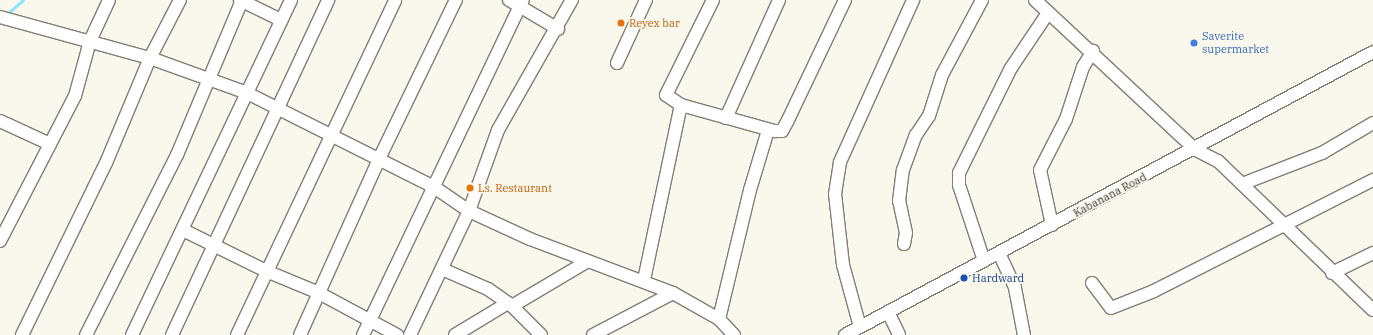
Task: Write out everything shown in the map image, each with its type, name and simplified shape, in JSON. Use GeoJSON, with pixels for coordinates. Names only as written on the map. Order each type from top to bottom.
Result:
{"type":"FeatureCollection","features":[{"type":"Feature","properties":{"kind":"street"},"geometry":{"type":"LineString","coordinates":[[0,239],[75,96],[90,41],[109,0]]}},
{"type":"Feature","properties":{"kind":"street"},"geometry":{"type":"LineString","coordinates":[[22,335],[106,163],[150,58],[180,0]]}},
{"type":"Feature","properties":{"kind":"street"},"geometry":{"type":"LineString","coordinates":[[86,335],[177,155],[241,0],[281,20]]}},
{"type":"Feature","properties":{"kind":"street"},"geometry":{"type":"LineString","coordinates":[[132,335],[291,0]]}},
{"type":"Feature","properties":{"kind":"street"},"geometry":{"type":"LineString","coordinates":[[172,335],[213,244],[262,145],[275,107],[328,0]]}},
{"type":"Feature","properties":{"kind":"street"},"geometry":{"type":"LineString","coordinates":[[237,335],[314,165],[331,137],[395,0]]}},
{"type":"Feature","properties":{"kind":"street"},"geometry":{"type":"LineString","coordinates":[[300,335],[379,159],[456,0]]}},
{"type":"Feature","properties":{"kind":"street"},"geometry":{"type":"LineString","coordinates":[[509,0],[522,3],[558,29]]}},
{"type":"Feature","properties":{"kind":"street"},"geometry":{"type":"LineString","coordinates":[[410,335],[469,211],[498,130],[535,60],[558,29],[572,0]]}},
{"type":"Feature","properties":{"kind":"street"},"geometry":{"type":"LineString","coordinates":[[617,63],[646,0]]}},
{"type":"Feature","properties":{"kind":"street"},"geometry":{"type":"LineString","coordinates":[[713,0],[666,95],[681,105],[768,130],[782,131],[845,0]]}},
{"type":"Feature","properties":{"kind":"street"},"geometry":{"type":"LineString","coordinates":[[726,118],[779,0]]}},
{"type":"Feature","properties":{"kind":"street"},"geometry":{"type":"LineString","coordinates":[[860,327],[843,265],[836,194],[840,162],[913,0]]}},
{"type":"Feature","properties":{"kind":"street"},"geometry":{"type":"LineString","coordinates":[[904,244],[906,233],[899,201],[903,170],[916,135],[929,116],[942,75],[982,0]]}},
{"type":"Feature","properties":{"kind":"street"},"geometry":{"type":"LineString","coordinates":[[1035,0],[1093,51],[1196,150],[1218,161],[1285,225],[1332,273],[1371,305]]}},
{"type":"Feature","properties":{"kind":"street"},"geometry":{"type":"LineString","coordinates":[[363,335],[522,3]]}},
{"type":"Feature","properties":{"kind":"street"},"geometry":{"type":"LineString","coordinates":[[984,261],[959,185],[959,173],[1011,68],[1048,13]]}},
{"type":"Feature","properties":{"kind":"street"},"geometry":{"type":"LineString","coordinates":[[0,17],[150,58],[210,78],[247,93],[434,188],[469,211],[588,261],[644,280],[674,293],[719,319],[734,335]]}},
{"type":"Feature","properties":{"kind":"street"},"geometry":{"type":"LineString","coordinates":[[1052,225],[1040,170],[1066,119],[1083,67],[1093,51]]}},
{"type":"Feature","properties":{"kind":"street","name":"Kabanana Road"},"geometry":{"type":"LineString","coordinates":[[845,335],[1196,150],[1373,52]]}},
{"type":"Feature","properties":{"kind":"street"},"geometry":{"type":"LineString","coordinates":[[644,280],[681,105]]}},
{"type":"Feature","properties":{"kind":"street"},"geometry":{"type":"LineString","coordinates":[[0,121],[50,144]]}},
{"type":"Feature","properties":{"kind":"street"},"geometry":{"type":"LineString","coordinates":[[1242,184],[1322,153],[1373,123]]}},
{"type":"Feature","properties":{"kind":"street"},"geometry":{"type":"LineString","coordinates":[[719,319],[750,190],[768,130]]}},
{"type":"Feature","properties":{"kind":"street"},"geometry":{"type":"LineString","coordinates":[[1092,283],[1111,308],[1154,291],[1373,180]]}},
{"type":"Feature","properties":{"kind":"street"},"geometry":{"type":"LineString","coordinates":[[183,230],[266,271],[320,293],[396,335]]}},
{"type":"Feature","properties":{"kind":"street"},"geometry":{"type":"LineString","coordinates":[[1332,273],[1373,253]]}},
{"type":"Feature","properties":{"kind":"street"},"geometry":{"type":"LineString","coordinates":[[999,254],[1015,288],[1024,335]]}},
{"type":"Feature","properties":{"kind":"street"},"geometry":{"type":"LineString","coordinates":[[455,335],[588,261]]}},
{"type":"Feature","properties":{"kind":"street"},"geometry":{"type":"LineString","coordinates":[[442,269],[458,273],[510,304],[541,335]]}},
{"type":"Feature","properties":{"kind":"street"},"geometry":{"type":"LineString","coordinates":[[593,335],[674,293]]}},
{"type":"Feature","properties":{"kind":"street"},"geometry":{"type":"LineString","coordinates":[[888,312],[899,335]]}},
{"type":"Feature","properties":{"kind":"waterway"},"geometry":{"type":"LineString","coordinates":[[7,14],[23,0]]}},
{"type":"Feature","properties":{"kind":"place","name":"Reyex bar"},"geometry":{"type":"Point","coordinates":[621,23]}},
{"type":"Feature","properties":{"kind":"place","name":"Saverite supermarket"},"geometry":{"type":"Point","coordinates":[1194,43]}},
{"type":"Feature","properties":{"kind":"place","name":"Ls. Restaurant"},"geometry":{"type":"Point","coordinates":[470,188]}},
{"type":"Feature","properties":{"kind":"place","name":"Hardward"},"geometry":{"type":"Point","coordinates":[964,278]}}]}
